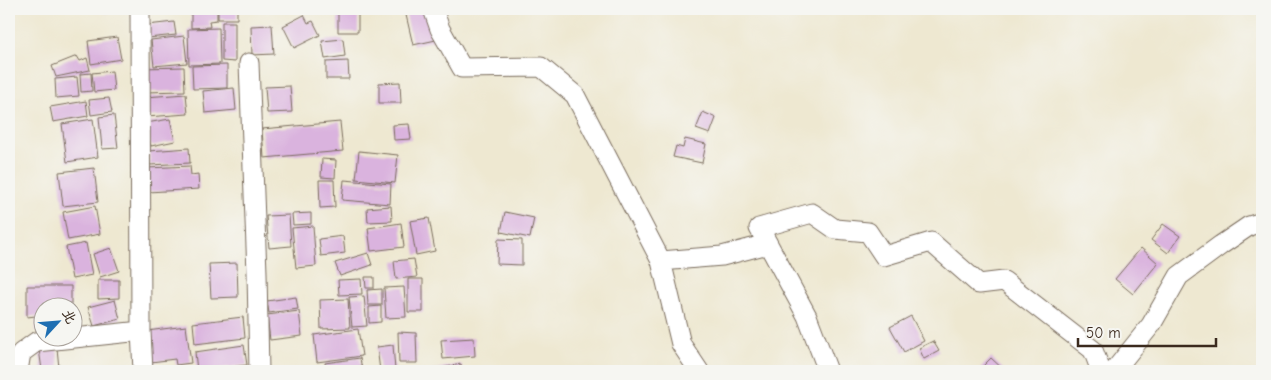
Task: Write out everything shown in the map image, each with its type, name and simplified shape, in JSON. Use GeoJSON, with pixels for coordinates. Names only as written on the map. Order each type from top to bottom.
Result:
{"type":"FeatureCollection","features":[{"type":"Feature","properties":{"kind":"street"},"geometry":{"type":"LineString","coordinates":[[140,9],[142,371]]}},
{"type":"Feature","properties":{"kind":"street"},"geometry":{"type":"LineString","coordinates":[[433,9],[440,29],[462,68],[540,67],[576,94],[660,261],[681,344],[699,371]]}},
{"type":"Feature","properties":{"kind":"street"},"geometry":{"type":"LineString","coordinates":[[250,63],[258,273],[259,371]]}},
{"type":"Feature","properties":{"kind":"street"},"geometry":{"type":"LineString","coordinates":[[828,371],[807,316],[759,228],[812,213],[835,229],[868,232],[884,256],[931,242],[979,284],[1004,281],[1093,350],[1101,371]]}},
{"type":"Feature","properties":{"kind":"street"},"geometry":{"type":"LineString","coordinates":[[1114,371],[1151,325],[1179,276],[1235,235],[1250,226],[1262,222]]}},
{"type":"Feature","properties":{"kind":"street"},"geometry":{"type":"LineString","coordinates":[[660,261],[722,256],[768,244]]}},
{"type":"Feature","properties":{"kind":"street"},"geometry":{"type":"LineString","coordinates":[[18,371],[21,353],[36,342],[141,331]]}},
{"type":"Feature","properties":{"kind":"building"},"geometry":{"type":"Polygon","coordinates":[[[104,9],[123,9],[123,12],[104,13],[104,9]]]}},
{"type":"Feature","properties":{"kind":"building"},"geometry":{"type":"Polygon","coordinates":[[[191,9],[217,9],[217,20],[209,21],[210,27],[191,28],[191,9]]]}},
{"type":"Feature","properties":{"kind":"building"},"geometry":{"type":"Polygon","coordinates":[[[218,9],[237,9],[237,19],[218,19],[218,9]]]}},
{"type":"Feature","properties":{"kind":"building"},"geometry":{"type":"Polygon","coordinates":[[[338,9],[358,9],[358,32],[338,32],[338,9]]]}},
{"type":"Feature","properties":{"kind":"building"},"geometry":{"type":"Polygon","coordinates":[[[429,9],[436,40],[413,45],[406,15],[429,9]]]}},
{"type":"Feature","properties":{"kind":"building"},"geometry":{"type":"Polygon","coordinates":[[[304,15],[308,23],[313,21],[320,35],[294,48],[283,26],[304,15]]]}},
{"type":"Feature","properties":{"kind":"building"},"geometry":{"type":"Polygon","coordinates":[[[174,22],[176,35],[148,38],[147,25],[174,22]]]}},
{"type":"Feature","properties":{"kind":"building"},"geometry":{"type":"Polygon","coordinates":[[[222,22],[235,22],[235,62],[222,61],[222,22]]]}},
{"type":"Feature","properties":{"kind":"building"},"geometry":{"type":"Polygon","coordinates":[[[272,25],[274,54],[252,55],[251,26],[272,25]]]}},
{"type":"Feature","properties":{"kind":"building"},"geometry":{"type":"Polygon","coordinates":[[[219,28],[220,64],[189,65],[188,29],[219,28]]]}},
{"type":"Feature","properties":{"kind":"building"},"geometry":{"type":"Polygon","coordinates":[[[184,36],[187,63],[154,66],[151,40],[184,36]]]}},
{"type":"Feature","properties":{"kind":"building"},"geometry":{"type":"Polygon","coordinates":[[[117,37],[121,59],[91,64],[88,41],[117,37]]]}},
{"type":"Feature","properties":{"kind":"building"},"geometry":{"type":"Polygon","coordinates":[[[343,39],[345,56],[325,59],[322,41],[343,39]]]}},
{"type":"Feature","properties":{"kind":"building"},"geometry":{"type":"Polygon","coordinates":[[[77,56],[80,61],[87,58],[90,70],[56,77],[52,66],[77,56]]]}},
{"type":"Feature","properties":{"kind":"building"},"geometry":{"type":"Polygon","coordinates":[[[348,61],[349,79],[326,79],[326,62],[348,61]]]}},
{"type":"Feature","properties":{"kind":"building"},"geometry":{"type":"Polygon","coordinates":[[[227,65],[227,88],[193,89],[192,66],[227,65]]]}},
{"type":"Feature","properties":{"kind":"building"},"geometry":{"type":"Polygon","coordinates":[[[184,67],[185,91],[144,92],[143,68],[184,67]]]}},
{"type":"Feature","properties":{"kind":"building"},"geometry":{"type":"Polygon","coordinates":[[[112,71],[114,90],[94,92],[92,73],[112,71]]]}},
{"type":"Feature","properties":{"kind":"building"},"geometry":{"type":"Polygon","coordinates":[[[91,73],[92,91],[81,92],[80,74],[91,73]]]}},
{"type":"Feature","properties":{"kind":"building"},"geometry":{"type":"Polygon","coordinates":[[[77,77],[79,96],[56,98],[55,79],[77,77]]]}},
{"type":"Feature","properties":{"kind":"building"},"geometry":{"type":"Polygon","coordinates":[[[400,82],[401,103],[379,103],[379,83],[400,82]]]}},
{"type":"Feature","properties":{"kind":"building"},"geometry":{"type":"Polygon","coordinates":[[[290,86],[292,112],[267,113],[265,87],[290,86]]]}},
{"type":"Feature","properties":{"kind":"building"},"geometry":{"type":"Polygon","coordinates":[[[234,88],[236,110],[205,113],[203,91],[234,88]]]}},
{"type":"Feature","properties":{"kind":"building"},"geometry":{"type":"Polygon","coordinates":[[[186,94],[188,114],[146,117],[145,97],[186,94]]]}},
{"type":"Feature","properties":{"kind":"building"},"geometry":{"type":"Polygon","coordinates":[[[109,98],[112,112],[91,115],[89,100],[109,98]]]}},
{"type":"Feature","properties":{"kind":"building"},"geometry":{"type":"Polygon","coordinates":[[[86,101],[88,116],[53,122],[50,107],[86,101]]]}},
{"type":"Feature","properties":{"kind":"building"},"geometry":{"type":"Polygon","coordinates":[[[703,112],[716,118],[710,134],[696,129],[703,112]]]}},
{"type":"Feature","properties":{"kind":"building"},"geometry":{"type":"Polygon","coordinates":[[[114,115],[118,148],[102,149],[99,117],[114,115]]]}},
{"type":"Feature","properties":{"kind":"building"},"geometry":{"type":"Polygon","coordinates":[[[93,119],[98,157],[67,162],[62,124],[93,119]]]}},
{"type":"Feature","properties":{"kind":"building"},"geometry":{"type":"Polygon","coordinates":[[[170,119],[175,141],[151,146],[146,123],[170,119]]]}},
{"type":"Feature","properties":{"kind":"building"},"geometry":{"type":"Polygon","coordinates":[[[340,122],[343,151],[264,158],[262,129],[340,122]]]}},
{"type":"Feature","properties":{"kind":"building"},"geometry":{"type":"Polygon","coordinates":[[[409,124],[411,139],[394,140],[393,125],[409,124]]]}},
{"type":"Feature","properties":{"kind":"building"},"geometry":{"type":"Polygon","coordinates":[[[685,139],[706,144],[702,163],[673,157],[676,146],[683,148],[685,139]]]}},
{"type":"Feature","properties":{"kind":"building"},"geometry":{"type":"Polygon","coordinates":[[[189,148],[190,163],[150,165],[149,151],[189,148]]]}},
{"type":"Feature","properties":{"kind":"building"},"geometry":{"type":"Polygon","coordinates":[[[359,151],[398,155],[395,183],[356,179],[359,151]]]}},
{"type":"Feature","properties":{"kind":"building"},"geometry":{"type":"Polygon","coordinates":[[[322,159],[336,160],[335,178],[321,177],[322,159]]]}},
{"type":"Feature","properties":{"kind":"building"},"geometry":{"type":"Polygon","coordinates":[[[190,166],[191,175],[198,174],[199,189],[148,192],[147,168],[190,166]]]}},
{"type":"Feature","properties":{"kind":"building"},"geometry":{"type":"Polygon","coordinates":[[[94,168],[98,202],[63,206],[59,172],[94,168]]]}},
{"type":"Feature","properties":{"kind":"building"},"geometry":{"type":"Polygon","coordinates":[[[319,180],[334,180],[335,207],[320,208],[319,180]]]}},
{"type":"Feature","properties":{"kind":"building"},"geometry":{"type":"Polygon","coordinates":[[[344,180],[391,184],[390,204],[342,200],[344,180]]]}},
{"type":"Feature","properties":{"kind":"building"},"geometry":{"type":"Polygon","coordinates":[[[95,206],[100,234],[68,240],[63,212],[95,206]]]}},
{"type":"Feature","properties":{"kind":"building"},"geometry":{"type":"Polygon","coordinates":[[[391,206],[392,221],[368,222],[367,208],[391,206]]]}},
{"type":"Feature","properties":{"kind":"building"},"geometry":{"type":"Polygon","coordinates":[[[505,212],[534,218],[530,238],[501,232],[505,212]]]}},
{"type":"Feature","properties":{"kind":"building"},"geometry":{"type":"Polygon","coordinates":[[[311,213],[311,224],[293,225],[292,214],[311,213]]]}},
{"type":"Feature","properties":{"kind":"building"},"geometry":{"type":"Polygon","coordinates":[[[289,215],[291,246],[269,248],[266,216],[289,215]]]}},
{"type":"Feature","properties":{"kind":"building"},"geometry":{"type":"Polygon","coordinates":[[[429,218],[435,251],[416,255],[410,221],[429,218]]]}},
{"type":"Feature","properties":{"kind":"building"},"geometry":{"type":"Polygon","coordinates":[[[401,223],[404,247],[371,251],[368,228],[401,223]]]}},
{"type":"Feature","properties":{"kind":"building"},"geometry":{"type":"Polygon","coordinates":[[[1163,224],[1180,236],[1168,253],[1151,240],[1163,224]]]}},
{"type":"Feature","properties":{"kind":"building"},"geometry":{"type":"Polygon","coordinates":[[[313,226],[316,266],[296,268],[292,228],[313,226]]]}},
{"type":"Feature","properties":{"kind":"building"},"geometry":{"type":"Polygon","coordinates":[[[343,236],[345,253],[321,256],[319,239],[343,236]]]}},
{"type":"Feature","properties":{"kind":"building"},"geometry":{"type":"Polygon","coordinates":[[[498,239],[522,240],[522,265],[497,264],[498,239]]]}},
{"type":"Feature","properties":{"kind":"building"},"geometry":{"type":"Polygon","coordinates":[[[86,243],[92,275],[72,279],[66,247],[86,243]]]}},
{"type":"Feature","properties":{"kind":"building"},"geometry":{"type":"Polygon","coordinates":[[[111,248],[119,271],[100,277],[93,254],[111,248]]]}},
{"type":"Feature","properties":{"kind":"building"},"geometry":{"type":"Polygon","coordinates":[[[1141,248],[1158,263],[1133,294],[1115,279],[1141,248]]]}},
{"type":"Feature","properties":{"kind":"building"},"geometry":{"type":"Polygon","coordinates":[[[368,253],[372,265],[340,276],[335,263],[368,253]]]}},
{"type":"Feature","properties":{"kind":"building"},"geometry":{"type":"Polygon","coordinates":[[[414,259],[417,277],[396,279],[394,261],[414,259]]]}},
{"type":"Feature","properties":{"kind":"building"},"geometry":{"type":"Polygon","coordinates":[[[237,263],[238,297],[211,298],[209,264],[237,263]]]}},
{"type":"Feature","properties":{"kind":"building"},"geometry":{"type":"Polygon","coordinates":[[[365,277],[374,277],[374,288],[366,288],[365,277]]]}},
{"type":"Feature","properties":{"kind":"building"},"geometry":{"type":"Polygon","coordinates":[[[361,279],[362,294],[339,295],[338,280],[361,279]]]}},
{"type":"Feature","properties":{"kind":"building"},"geometry":{"type":"Polygon","coordinates":[[[408,279],[423,279],[423,312],[408,312],[408,279]]]}},
{"type":"Feature","properties":{"kind":"building"},"geometry":{"type":"Polygon","coordinates":[[[98,280],[119,280],[119,298],[98,299],[98,280]]]}},
{"type":"Feature","properties":{"kind":"building"},"geometry":{"type":"Polygon","coordinates":[[[27,286],[71,286],[71,298],[32,298],[32,316],[27,317],[27,286]]]}},
{"type":"Feature","properties":{"kind":"building"},"geometry":{"type":"Polygon","coordinates":[[[404,287],[406,317],[386,318],[384,288],[404,287]]]}},
{"type":"Feature","properties":{"kind":"building"},"geometry":{"type":"Polygon","coordinates":[[[382,289],[382,305],[368,305],[367,290],[382,289]]]}},
{"type":"Feature","properties":{"kind":"building"},"geometry":{"type":"Polygon","coordinates":[[[364,296],[367,326],[352,327],[349,297],[364,296]]]}},
{"type":"Feature","properties":{"kind":"building"},"geometry":{"type":"Polygon","coordinates":[[[296,297],[298,309],[269,313],[267,301],[296,297]]]}},
{"type":"Feature","properties":{"kind":"building"},"geometry":{"type":"Polygon","coordinates":[[[348,299],[350,328],[321,329],[320,300],[348,299]]]}},
{"type":"Feature","properties":{"kind":"building"},"geometry":{"type":"Polygon","coordinates":[[[115,300],[120,319],[94,326],[88,307],[115,300]]]}},
{"type":"Feature","properties":{"kind":"building"},"geometry":{"type":"Polygon","coordinates":[[[381,306],[381,322],[369,323],[369,307],[381,306]]]}},
{"type":"Feature","properties":{"kind":"building"},"geometry":{"type":"Polygon","coordinates":[[[299,311],[302,336],[270,340],[267,315],[299,311]]]}},
{"type":"Feature","properties":{"kind":"building"},"geometry":{"type":"Polygon","coordinates":[[[911,316],[924,341],[904,352],[890,327],[911,316]]]}},
{"type":"Feature","properties":{"kind":"building"},"geometry":{"type":"Polygon","coordinates":[[[243,317],[245,338],[195,344],[193,323],[243,317]]]}},
{"type":"Feature","properties":{"kind":"building"},"geometry":{"type":"Polygon","coordinates":[[[186,326],[191,363],[176,365],[175,359],[151,362],[147,331],[186,326]]]}},
{"type":"Feature","properties":{"kind":"building"},"geometry":{"type":"Polygon","coordinates":[[[358,329],[362,356],[317,362],[314,335],[358,329]]]}},
{"type":"Feature","properties":{"kind":"building"},"geometry":{"type":"Polygon","coordinates":[[[398,332],[416,333],[417,363],[399,363],[398,332]]]}},
{"type":"Feature","properties":{"kind":"building"},"geometry":{"type":"Polygon","coordinates":[[[474,338],[475,356],[443,359],[441,340],[474,338]]]}},
{"type":"Feature","properties":{"kind":"building"},"geometry":{"type":"Polygon","coordinates":[[[933,341],[939,351],[924,359],[919,348],[933,341]]]}},
{"type":"Feature","properties":{"kind":"building"},"geometry":{"type":"Polygon","coordinates":[[[244,345],[247,365],[197,371],[195,352],[244,345]]]}},
{"type":"Feature","properties":{"kind":"building"},"geometry":{"type":"Polygon","coordinates":[[[393,345],[395,370],[380,371],[377,347],[393,345]]]}},
{"type":"Feature","properties":{"kind":"building"},"geometry":{"type":"Polygon","coordinates":[[[57,348],[59,368],[42,370],[39,349],[57,348]]]}},
{"type":"Feature","properties":{"kind":"building"},"geometry":{"type":"Polygon","coordinates":[[[360,358],[362,370],[326,371],[325,363],[360,358]]]}},
{"type":"Feature","properties":{"kind":"building"},"geometry":{"type":"Polygon","coordinates":[[[991,358],[1005,371],[979,370],[991,358]]]}},
{"type":"Feature","properties":{"kind":"building"},"geometry":{"type":"Polygon","coordinates":[[[461,364],[463,371],[432,371],[432,370],[461,364]]]}}]}
